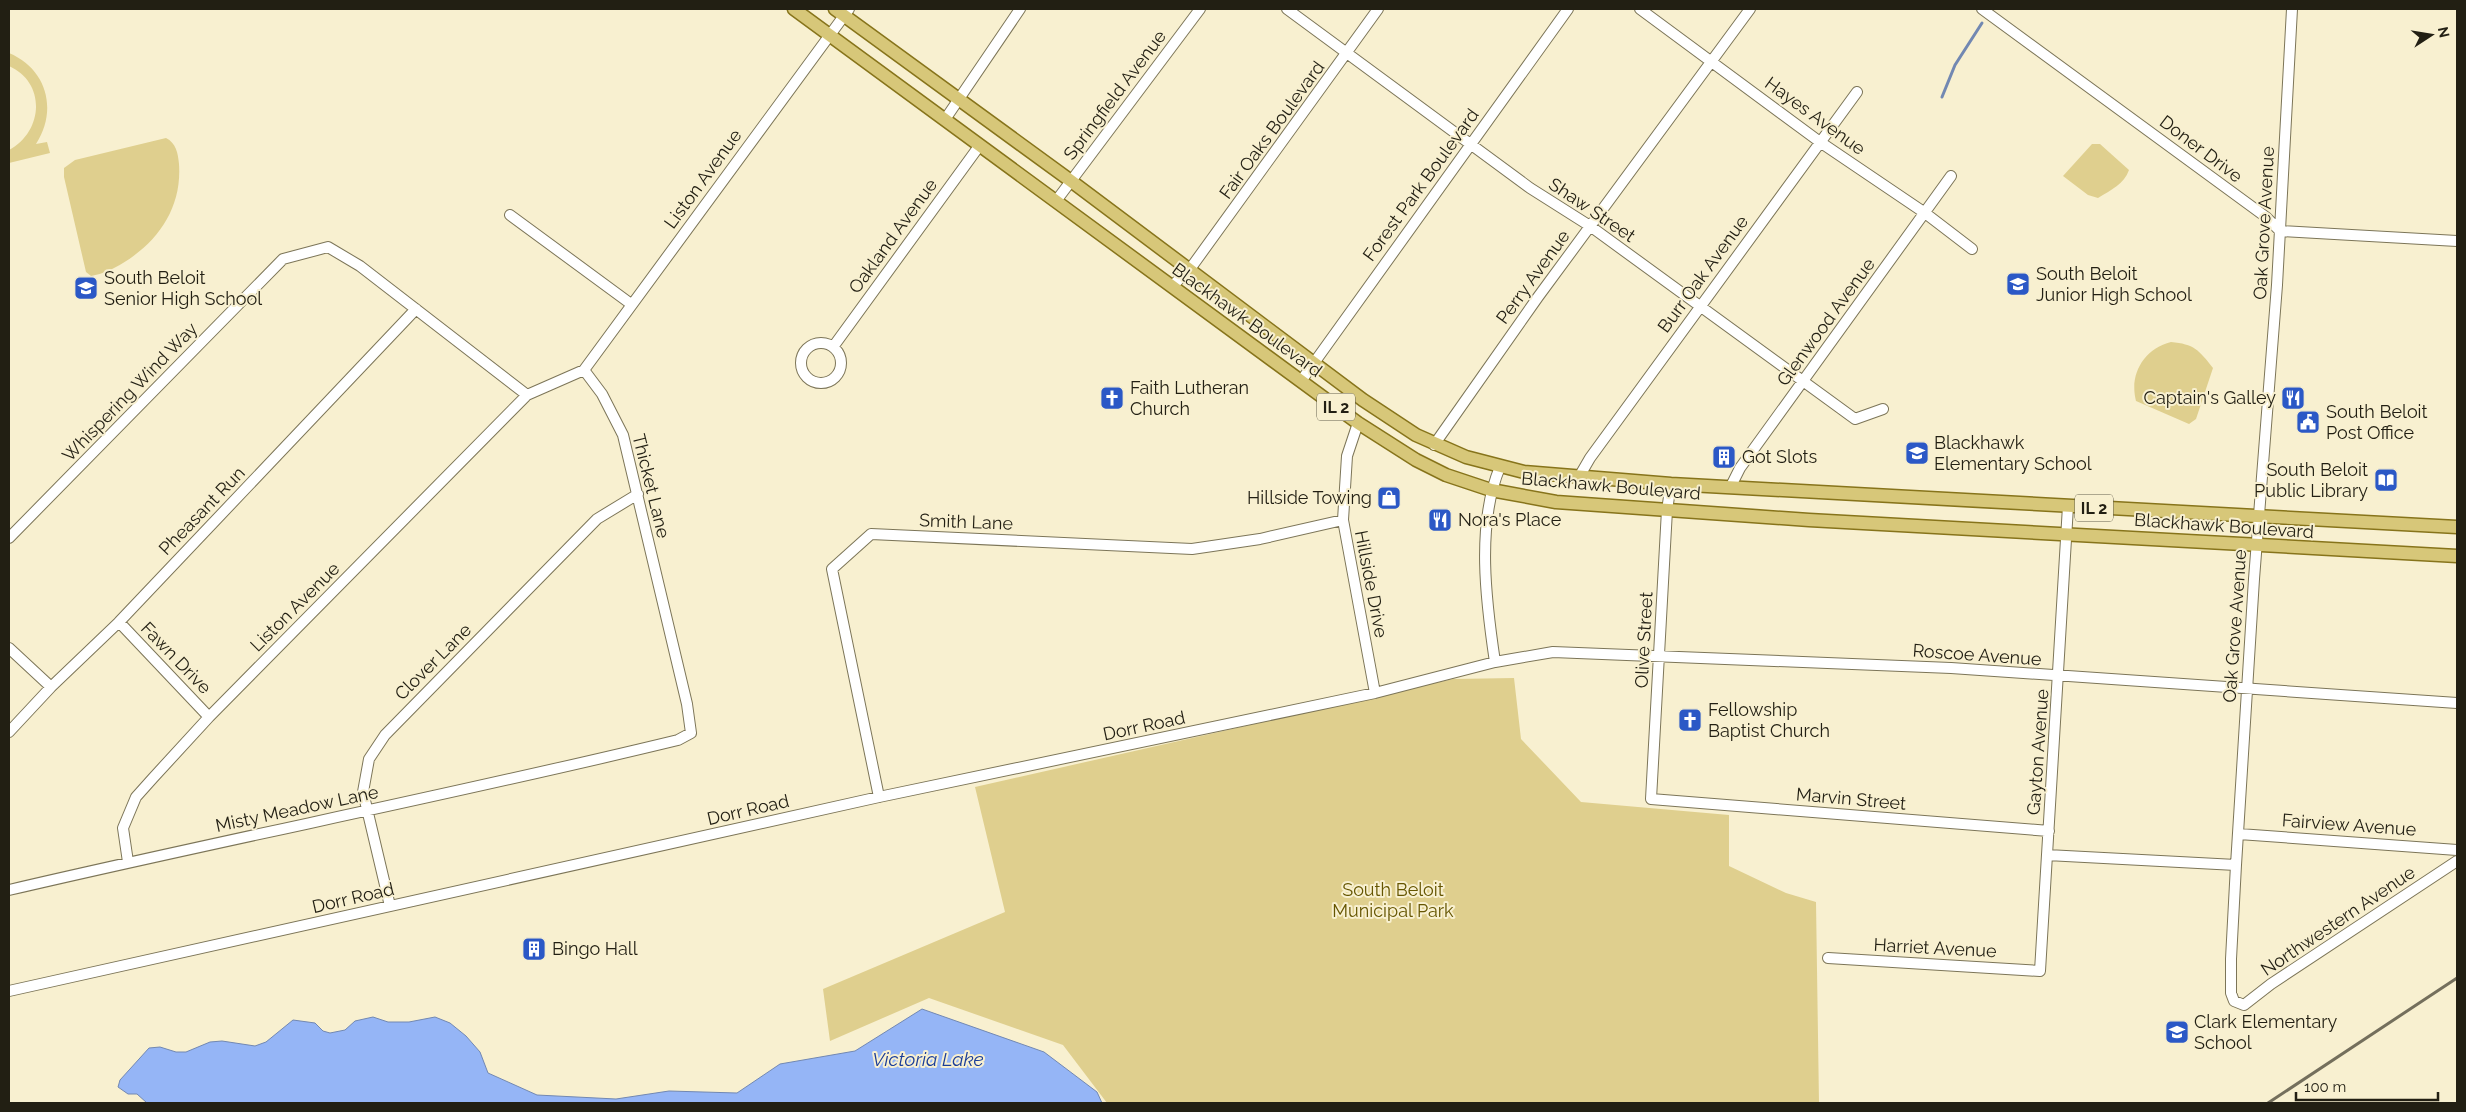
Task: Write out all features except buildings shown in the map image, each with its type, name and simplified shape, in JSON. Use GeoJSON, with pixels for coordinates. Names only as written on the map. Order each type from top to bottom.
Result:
{"type":"FeatureCollection","features":[{"type":"Feature","properties":{"kind":"main road","name":"Blackhawk Boulevard"},"geometry":{"type":"LineString","coordinates":[[794,9],[946,118],[1358,423],[1416,460],[1446,474],[1490,490],[1556,502],[1667,510],[2457,556]]}},
{"type":"Feature","properties":{"kind":"main road","name":"Blackhawk Boulevard"},"geometry":{"type":"LineString","coordinates":[[843,11],[958,99],[1190,269],[1363,400],[1434,445],[1500,467],[1534,474],[1730,488],[2457,528]]}},
{"type":"Feature","properties":{"kind":"street"},"geometry":{"type":"LineString","coordinates":[[946,118],[1020,9]]}},
{"type":"Feature","properties":{"kind":"street","name":"Springfield Avenue"},"geometry":{"type":"LineString","coordinates":[[1056,201],[1200,9]]}},
{"type":"Feature","properties":{"kind":"street","name":"Shaw Street"},"geometry":{"type":"LineString","coordinates":[[1287,9],[1530,188],[1590,226],[1855,419],[1883,409]]}},
{"type":"Feature","properties":{"kind":"street","name":"Fair Oaks Boulevard"},"geometry":{"type":"LineString","coordinates":[[1172,286],[1190,269],[1378,9]]}},
{"type":"Feature","properties":{"kind":"street","name":"Forest Park Boulevard"},"geometry":{"type":"LineString","coordinates":[[1301,381],[1568,9]]}},
{"type":"Feature","properties":{"kind":"street","name":"Hayes Avenue"},"geometry":{"type":"LineString","coordinates":[[1640,9],[1820,142],[1925,213],[1972,249]]}},
{"type":"Feature","properties":{"kind":"street","name":"Perry Avenue"},"geometry":{"type":"LineString","coordinates":[[1434,445],[1590,226],[1750,9]]}},
{"type":"Feature","properties":{"kind":"street","name":"Doner Drive"},"geometry":{"type":"LineString","coordinates":[[1982,9],[2266,217],[2280,231]]}},
{"type":"Feature","properties":{"kind":"street","name":"Oak Grove Avenue"},"geometry":{"type":"LineString","coordinates":[[2238,1004],[2234,1001],[2231,993],[2236,866],[2280,231],[2292,9]]}},
{"type":"Feature","properties":{"kind":"street","name":"Liston Avenue"},"geometry":{"type":"LineString","coordinates":[[584,370],[830,35],[843,11]]}},
{"type":"Feature","properties":{"kind":"street","name":"Burr Oak Avenue"},"geometry":{"type":"LineString","coordinates":[[1579,477],[1590,458],[1856,92]]}},
{"type":"Feature","properties":{"kind":"street","name":"Oakland Avenue"},"geometry":{"type":"LineString","coordinates":[[832,347],[980,145]]}},
{"type":"Feature","properties":{"kind":"street","name":"Glenwood Avenue"},"geometry":{"type":"LineString","coordinates":[[1730,488],[1740,468],[1951,176]]}},
{"type":"Feature","properties":{"kind":"street"},"geometry":{"type":"LineString","coordinates":[[510,215],[631,304]]}},
{"type":"Feature","properties":{"kind":"street"},"geometry":{"type":"LineString","coordinates":[[2280,231],[2457,241]]}},
{"type":"Feature","properties":{"kind":"street","name":"Whispering Wind Way"},"geometry":{"type":"LineString","coordinates":[[9,538],[283,259],[328,247],[360,266],[416,309]]}},
{"type":"Feature","properties":{"kind":"street"},"geometry":{"type":"LineString","coordinates":[[416,309],[527,395],[584,370]]}},
{"type":"Feature","properties":{"kind":"street","name":"Pheasant Run"},"geometry":{"type":"LineString","coordinates":[[9,732],[51,687],[119,622],[416,309]]}},
{"type":"Feature","properties":{"kind":"street","name":"Thicket Lane"},"geometry":{"type":"LineString","coordinates":[[584,370],[602,394],[623,435],[687,704],[691,733],[678,740],[592,761]]}},
{"type":"Feature","properties":{"kind":"street","name":"Liston Avenue"},"geometry":{"type":"LineString","coordinates":[[128,862],[123,828],[136,797],[209,717],[527,395]]}},
{"type":"Feature","properties":{"kind":"street","name":"Hillside Drive"},"geometry":{"type":"LineString","coordinates":[[1358,423],[1347,456],[1342,520],[1375,693]]}},
{"type":"Feature","properties":{"kind":"street"},"geometry":{"type":"LineString","coordinates":[[1494,662],[1487,598],[1487,515],[1490,490],[1500,467]]}},
{"type":"Feature","properties":{"kind":"street","name":"Olive Street"},"geometry":{"type":"LineString","coordinates":[[1651,799],[1667,510],[1671,484]]}},
{"type":"Feature","properties":{"kind":"street","name":"Clover Lane"},"geometry":{"type":"LineString","coordinates":[[390,906],[363,792],[369,759],[385,735],[597,519],[638,494]]}},
{"type":"Feature","properties":{"kind":"street","name":"Gayton Avenue"},"geometry":{"type":"LineString","coordinates":[[2040,971],[2068,506]]}},
{"type":"Feature","properties":{"kind":"street","name":"Smith Lane"},"geometry":{"type":"LineString","coordinates":[[879,798],[832,568],[871,534],[1192,549],[1260,539],[1342,520]]}},
{"type":"Feature","properties":{"kind":"street","name":"Fawn Drive"},"geometry":{"type":"LineString","coordinates":[[119,622],[209,717]]}},
{"type":"Feature","properties":{"kind":"street"},"geometry":{"type":"LineString","coordinates":[[9,648],[51,687]]}},
{"type":"Feature","properties":{"kind":"street","name":"Roscoe Avenue"},"geometry":{"type":"LineString","coordinates":[[1494,662],[1553,652],[1951,668],[2457,704]]}},
{"type":"Feature","properties":{"kind":"street","name":"Dorr Road"},"geometry":{"type":"LineString","coordinates":[[9,991],[879,798],[1375,693],[1494,662]]}},
{"type":"Feature","properties":{"kind":"street","name":"Misty Meadow Lane"},"geometry":{"type":"LineString","coordinates":[[9,890],[128,862],[592,761]]}},
{"type":"Feature","properties":{"kind":"street","name":"Marvin Street"},"geometry":{"type":"LineString","coordinates":[[1651,799],[2049,832]]}},
{"type":"Feature","properties":{"kind":"street","name":"Fairview Avenue"},"geometry":{"type":"LineString","coordinates":[[2238,834],[2457,850]]}},
{"type":"Feature","properties":{"kind":"street"},"geometry":{"type":"LineString","coordinates":[[2047,855],[2236,866]]}},
{"type":"Feature","properties":{"kind":"street","name":"Northwestern Avenue"},"geometry":{"type":"LineString","coordinates":[[2238,1004],[2244,1005],[2457,861]]}},
{"type":"Feature","properties":{"kind":"street","name":"Harriet Avenue"},"geometry":{"type":"LineString","coordinates":[[1828,958],[2040,971]]}},
{"type":"Feature","properties":{"kind":"green space"},"geometry":{"type":"Polygon","coordinates":[[[9,53],[22,60],[32,69],[40,80],[45,92],[47,104],[46,118],[43,131],[36,144],[47,142],[50,153],[9,163],[9,150],[29,132],[36,108],[35,95],[30,84],[21,74],[9,66],[9,53]]]}},
{"type":"Feature","properties":{"kind":"green space"},"geometry":{"type":"Polygon","coordinates":[[[166,138],[172,143],[177,152],[179,180],[177,195],[166,221],[136,254],[112,269],[91,276],[86,272],[64,177],[64,168],[75,160],[166,138]]]}},
{"type":"Feature","properties":{"kind":"green space"},"geometry":{"type":"Polygon","coordinates":[[[2092,144],[2100,144],[2129,170],[2120,183],[2098,198],[2088,195],[2063,176],[2092,144]]]}},
{"type":"Feature","properties":{"kind":"green space"},"geometry":{"type":"Polygon","coordinates":[[[2171,342],[2191,346],[2213,368],[2196,419],[2189,424],[2136,401],[2135,381],[2141,364],[2153,350],[2171,342]]]}},
{"type":"Feature","properties":{"kind":"green space","name":"South Beloit Municipal Park"},"geometry":{"type":"Polygon","coordinates":[[[1514,678],[1521,739],[1581,802],[1729,815],[1729,866],[1786,893],[1816,902],[1819,1103],[1107,1103],[1063,1045],[929,998],[830,1041],[823,989],[1005,912],[975,787],[1453,679],[1514,678]]]}},
{"type":"Feature","properties":{"kind":"water","name":"Victoria Lake"},"geometry":{"type":"Polygon","coordinates":[[[922,1009],[1044,1052],[1097,1092],[1102,1103],[147,1103],[137,1094],[128,1094],[118,1087],[120,1080],[149,1048],[160,1047],[176,1052],[186,1052],[210,1042],[222,1041],[255,1046],[266,1042],[293,1020],[315,1023],[323,1031],[330,1033],[345,1030],[355,1021],[373,1017],[388,1022],[409,1022],[435,1017],[450,1023],[466,1036],[480,1052],[488,1073],[537,1095],[616,1099],[669,1091],[737,1093],[780,1064],[855,1051],[922,1009]]]}},
{"type":"Feature","properties":{"kind":"waterway"},"geometry":{"type":"LineString","coordinates":[[1942,97],[1955,65],[1982,23]]}},
{"type":"Feature","properties":{"kind":"railway"},"geometry":{"type":"LineString","coordinates":[[2268,1103],[2457,978]]}},
{"type":"Feature","properties":{"kind":"place","name":"South Beloit Junior High School"},"geometry":{"type":"Point","coordinates":[2018,284]}},
{"type":"Feature","properties":{"kind":"place","name":"South Beloit Senior High School"},"geometry":{"type":"Point","coordinates":[86,288]}},
{"type":"Feature","properties":{"kind":"place","name":"Faith Lutheran Church"},"geometry":{"type":"Point","coordinates":[1112,398]}},
{"type":"Feature","properties":{"kind":"place","name":"Captain's Galley"},"geometry":{"type":"Point","coordinates":[2293,398]}},
{"type":"Feature","properties":{"kind":"place","name":"South Beloit Post Office"},"geometry":{"type":"Point","coordinates":[2308,422]}},
{"type":"Feature","properties":{"kind":"place","name":"Blackhawk Elementary School"},"geometry":{"type":"Point","coordinates":[1917,453]}},
{"type":"Feature","properties":{"kind":"place","name":"Got Slots"},"geometry":{"type":"Point","coordinates":[1724,457]}},
{"type":"Feature","properties":{"kind":"place","name":"South Beloit Public Library"},"geometry":{"type":"Point","coordinates":[2386,480]}},
{"type":"Feature","properties":{"kind":"place","name":"Hillside Towing"},"geometry":{"type":"Point","coordinates":[1389,498]}},
{"type":"Feature","properties":{"kind":"place","name":"Nora's Place"},"geometry":{"type":"Point","coordinates":[1440,520]}},
{"type":"Feature","properties":{"kind":"place","name":"Fellowship Baptist Church"},"geometry":{"type":"Point","coordinates":[1690,720]}},
{"type":"Feature","properties":{"kind":"place","name":"Bingo Hall"},"geometry":{"type":"Point","coordinates":[534,949]}},
{"type":"Feature","properties":{"kind":"place","name":"Clark Elementary School"},"geometry":{"type":"Point","coordinates":[2177,1032]}}]}
